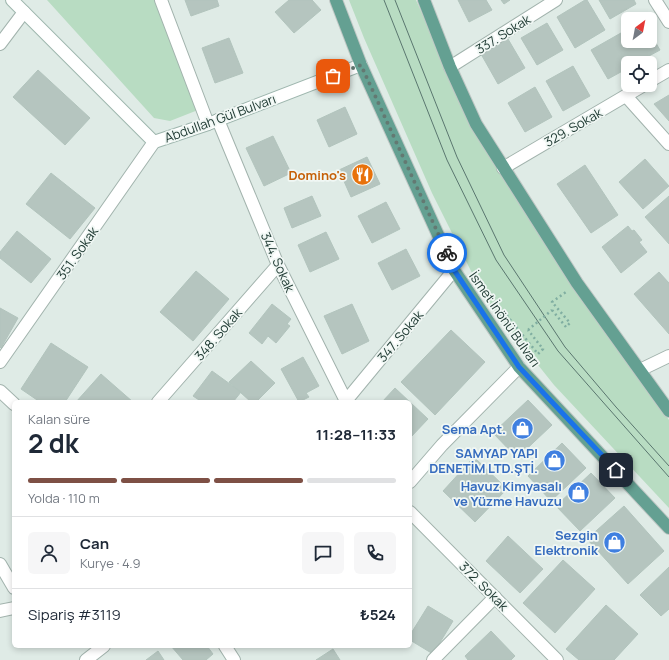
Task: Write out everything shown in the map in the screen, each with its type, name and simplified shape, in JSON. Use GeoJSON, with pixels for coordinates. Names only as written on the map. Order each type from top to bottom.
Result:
{"type":"FeatureCollection","features":[{"type":"Feature","properties":{"kind":"main road","name":"İsmet İnönü Bulvarı"},"geometry":{"type":"LineString","coordinates":[[336,0],[361,65],[454,270],[519,367],[669,528]]}},
{"type":"Feature","properties":{"kind":"main road"},"geometry":{"type":"LineString","coordinates":[[424,0],[450,67],[476,124],[577,283],[669,411]]}},
{"type":"Feature","properties":{"kind":"street","name":"Abdullah Gül Bulvarı"},"geometry":{"type":"LineString","coordinates":[[12,0],[154,142],[213,122],[361,65]]}},
{"type":"Feature","properties":{"kind":"street","name":"344. Sokak"},"geometry":{"type":"LineString","coordinates":[[161,0],[213,122],[278,265],[345,400]]}},
{"type":"Feature","properties":{"kind":"street","name":"337. Sokak"},"geometry":{"type":"LineString","coordinates":[[450,67],[556,0]]}},
{"type":"Feature","properties":{"kind":"street"},"geometry":{"type":"LineString","coordinates":[[655,0],[669,22]]}},
{"type":"Feature","properties":{"kind":"street"},"geometry":{"type":"LineString","coordinates":[[0,44],[24,12]]}},
{"type":"Feature","properties":{"kind":"street"},"geometry":{"type":"LineString","coordinates":[[657,77],[669,70]]}},
{"type":"Feature","properties":{"kind":"street","name":"329. Sokak"},"geometry":{"type":"LineString","coordinates":[[503,168],[633,92]]}},
{"type":"Feature","properties":{"kind":"street"},"geometry":{"type":"LineString","coordinates":[[626,96],[669,144]]}},
{"type":"Feature","properties":{"kind":"street","name":"351. Sokak"},"geometry":{"type":"LineString","coordinates":[[0,362],[154,142]]}},
{"type":"Feature","properties":{"kind":"street","name":"348. Sokak"},"geometry":{"type":"LineString","coordinates":[[160,400],[278,265]]}},
{"type":"Feature","properties":{"kind":"street","name":"347. Sokak"},"geometry":{"type":"LineString","coordinates":[[348,400],[454,270]]}},
{"type":"Feature","properties":{"kind":"street"},"geometry":{"type":"LineString","coordinates":[[640,370],[669,356]]}},
{"type":"Feature","properties":{"kind":"street"},"geometry":{"type":"LineString","coordinates":[[412,480],[442,445],[519,367]]}},
{"type":"Feature","properties":{"kind":"street"},"geometry":{"type":"LineString","coordinates":[[0,391],[12,402]]}},
{"type":"Feature","properties":{"kind":"street","name":"372. Sokak"},"geometry":{"type":"LineString","coordinates":[[412,514],[557,660]]}},
{"type":"Feature","properties":{"kind":"street"},"geometry":{"type":"LineString","coordinates":[[0,564],[12,585]]}},
{"type":"Feature","properties":{"kind":"street"},"geometry":{"type":"LineString","coordinates":[[433,660],[495,597]]}},
{"type":"Feature","properties":{"kind":"street"},"geometry":{"type":"LineString","coordinates":[[0,611],[12,608]]}},
{"type":"Feature","properties":{"kind":"street"},"geometry":{"type":"LineString","coordinates":[[92,658],[102,648]]}},
{"type":"Feature","properties":{"kind":"street"},"geometry":{"type":"LineString","coordinates":[[226,648],[234,660]]}},
{"type":"Feature","properties":{"kind":"path"},"geometry":{"type":"LineString","coordinates":[[518,330],[538,354],[543,349],[528,330],[552,310],[566,327],[570,323],[552,302]]}},
{"type":"Feature","properties":{"kind":"green space"},"geometry":{"type":"Polygon","coordinates":[[[47,0],[156,0],[198,110],[170,121],[154,118],[47,0]]]}},
{"type":"Feature","properties":{"kind":"green space"},"geometry":{"type":"Polygon","coordinates":[[[349,0],[416,0],[475,131],[496,166],[669,420],[669,508],[554,385],[491,306],[472,273],[432,193],[364,38],[349,0]]]}},
{"type":"Feature","properties":{"kind":"building"},"geometry":{"type":"Polygon","coordinates":[[[185,0],[217,0],[219,6],[191,16],[185,0]]]}},
{"type":"Feature","properties":{"kind":"building"},"geometry":{"type":"Polygon","coordinates":[[[289,0],[312,0],[321,10],[294,33],[275,12],[289,0]]]}},
{"type":"Feature","properties":{"kind":"building"},"geometry":{"type":"Polygon","coordinates":[[[458,0],[486,0],[492,10],[469,22],[458,0]]]}},
{"type":"Feature","properties":{"kind":"building"},"geometry":{"type":"Polygon","coordinates":[[[501,0],[510,0],[504,4],[501,0]]]}},
{"type":"Feature","properties":{"kind":"building"},"geometry":{"type":"Polygon","coordinates":[[[587,0],[605,30],[575,48],[557,17],[587,0]]]}},
{"type":"Feature","properties":{"kind":"building"},"geometry":{"type":"Polygon","coordinates":[[[599,0],[634,0],[636,4],[610,19],[599,0]]]}},
{"type":"Feature","properties":{"kind":"building"},"geometry":{"type":"Polygon","coordinates":[[[547,23],[563,50],[537,65],[521,38],[547,23]]]}},
{"type":"Feature","properties":{"kind":"building"},"geometry":{"type":"Polygon","coordinates":[[[621,33],[621,48],[657,48],[657,45],[660,50],[649,56],[621,56],[621,72],[608,79],[591,50],[621,33]]]}},
{"type":"Feature","properties":{"kind":"building"},"geometry":{"type":"Polygon","coordinates":[[[229,38],[243,73],[215,83],[202,48],[229,38]]]}},
{"type":"Feature","properties":{"kind":"building"},"geometry":{"type":"Polygon","coordinates":[[[508,39],[525,68],[498,84],[481,54],[508,39]]]}},
{"type":"Feature","properties":{"kind":"building"},"geometry":{"type":"Polygon","coordinates":[[[573,66],[590,96],[563,111],[546,81],[573,66]]]}},
{"type":"Feature","properties":{"kind":"building"},"geometry":{"type":"Polygon","coordinates":[[[38,70],[90,118],[65,145],[13,97],[38,70]]]}},
{"type":"Feature","properties":{"kind":"building"},"geometry":{"type":"Polygon","coordinates":[[[535,87],[552,117],[525,132],[508,103],[535,87]]]}},
{"type":"Feature","properties":{"kind":"building"},"geometry":{"type":"Polygon","coordinates":[[[669,95],[669,121],[654,104],[669,95]]]}},
{"type":"Feature","properties":{"kind":"building"},"geometry":{"type":"Polygon","coordinates":[[[345,107],[357,134],[329,147],[317,120],[345,107]]]}},
{"type":"Feature","properties":{"kind":"building"},"geometry":{"type":"Polygon","coordinates":[[[273,136],[291,173],[264,186],[246,148],[273,136]]]}},
{"type":"Feature","properties":{"kind":"building"},"geometry":{"type":"Polygon","coordinates":[[[367,157],[380,184],[351,197],[339,170],[367,157]]]}},
{"type":"Feature","properties":{"kind":"building"},"geometry":{"type":"Polygon","coordinates":[[[645,159],[669,186],[643,209],[619,182],[645,159]]]}},
{"type":"Feature","properties":{"kind":"building"},"geometry":{"type":"Polygon","coordinates":[[[585,165],[618,215],[591,233],[557,184],[585,165]]]}},
{"type":"Feature","properties":{"kind":"building"},"geometry":{"type":"Polygon","coordinates":[[[51,173],[95,208],[70,239],[26,204],[51,173]]]}},
{"type":"Feature","properties":{"kind":"building"},"geometry":{"type":"Polygon","coordinates":[[[312,196],[321,216],[292,228],[284,208],[312,196]]]}},
{"type":"Feature","properties":{"kind":"building"},"geometry":{"type":"Polygon","coordinates":[[[669,196],[669,244],[645,217],[669,196]]]}},
{"type":"Feature","properties":{"kind":"building"},"geometry":{"type":"Polygon","coordinates":[[[386,202],[400,229],[372,243],[358,216],[386,202]]]}},
{"type":"Feature","properties":{"kind":"building"},"geometry":{"type":"Polygon","coordinates":[[[628,226],[632,231],[634,230],[642,240],[639,242],[647,252],[621,273],[602,247],[628,226]]]}},
{"type":"Feature","properties":{"kind":"building"},"geometry":{"type":"Polygon","coordinates":[[[17,231],[51,259],[31,283],[0,258],[0,252],[17,231]]]}},
{"type":"Feature","properties":{"kind":"building"},"geometry":{"type":"Polygon","coordinates":[[[326,232],[339,259],[310,272],[298,245],[326,232]]]}},
{"type":"Feature","properties":{"kind":"building"},"geometry":{"type":"Polygon","coordinates":[[[406,249],[420,276],[392,290],[378,263],[406,249]]]}},
{"type":"Feature","properties":{"kind":"building"},"geometry":{"type":"Polygon","coordinates":[[[196,271],[229,299],[193,341],[160,312],[196,271]]]}},
{"type":"Feature","properties":{"kind":"building"},"geometry":{"type":"Polygon","coordinates":[[[659,272],[669,283],[669,334],[634,294],[659,272]]]}},
{"type":"Feature","properties":{"kind":"building"},"geometry":{"type":"Polygon","coordinates":[[[272,304],[291,319],[287,324],[290,326],[276,343],[268,336],[262,344],[249,333],[272,304]]]}},
{"type":"Feature","properties":{"kind":"building"},"geometry":{"type":"Polygon","coordinates":[[[352,304],[369,341],[342,354],[324,316],[352,304]]]}},
{"type":"Feature","properties":{"kind":"building"},"geometry":{"type":"Polygon","coordinates":[[[0,308],[18,318],[1,348],[0,347],[0,308]]]}},
{"type":"Feature","properties":{"kind":"building"},"geometry":{"type":"Polygon","coordinates":[[[451,330],[485,362],[435,415],[401,382],[451,330]]]}},
{"type":"Feature","properties":{"kind":"building"},"geometry":{"type":"Polygon","coordinates":[[[51,343],[88,367],[66,400],[37,400],[21,389],[51,343]]]}},
{"type":"Feature","properties":{"kind":"building"},"geometry":{"type":"Polygon","coordinates":[[[303,357],[319,386],[306,393],[309,397],[303,400],[298,400],[281,369],[303,357]]]}},
{"type":"Feature","properties":{"kind":"building"},"geometry":{"type":"Polygon","coordinates":[[[251,361],[275,383],[258,400],[249,400],[229,382],[251,361]]]}},
{"type":"Feature","properties":{"kind":"building"},"geometry":{"type":"Polygon","coordinates":[[[212,371],[241,392],[235,400],[199,400],[193,396],[212,371]]]}},
{"type":"Feature","properties":{"kind":"building"},"geometry":{"type":"Polygon","coordinates":[[[101,374],[131,400],[78,400],[101,374]]]}},
{"type":"Feature","properties":{"kind":"building"},"geometry":{"type":"Polygon","coordinates":[[[395,388],[408,400],[384,400],[395,388]]]}},
{"type":"Feature","properties":{"kind":"building"},"geometry":{"type":"Polygon","coordinates":[[[528,400],[552,425],[517,458],[493,433],[528,400]]]}},
{"type":"Feature","properties":{"kind":"building"},"geometry":{"type":"Polygon","coordinates":[[[412,404],[428,419],[412,436],[412,404]]]}},
{"type":"Feature","properties":{"kind":"building"},"geometry":{"type":"Polygon","coordinates":[[[562,443],[586,468],[551,501],[528,476],[562,443]]]}},
{"type":"Feature","properties":{"kind":"building"},"geometry":{"type":"Polygon","coordinates":[[[474,457],[507,489],[475,522],[443,491],[474,457]]]}},
{"type":"Feature","properties":{"kind":"building"},"geometry":{"type":"Polygon","coordinates":[[[591,473],[615,498],[580,531],[556,506],[591,473]]]}},
{"type":"Feature","properties":{"kind":"building"},"geometry":{"type":"Polygon","coordinates":[[[624,506],[664,551],[628,584],[587,539],[624,506]]]}},
{"type":"Feature","properties":{"kind":"building"},"geometry":{"type":"Polygon","coordinates":[[[508,536],[543,569],[520,593],[486,561],[508,536]]]}},
{"type":"Feature","properties":{"kind":"building"},"geometry":{"type":"Polygon","coordinates":[[[563,560],[595,589],[555,633],[523,603],[563,560]]]}},
{"type":"Feature","properties":{"kind":"building"},"geometry":{"type":"Polygon","coordinates":[[[669,567],[669,609],[661,616],[640,595],[669,567]]]}},
{"type":"Feature","properties":{"kind":"building"},"geometry":{"type":"Polygon","coordinates":[[[606,605],[638,634],[614,660],[579,660],[566,649],[606,605]]]}},
{"type":"Feature","properties":{"kind":"building"},"geometry":{"type":"Polygon","coordinates":[[[428,606],[453,621],[433,654],[412,641],[412,632],[428,606]]]}},
{"type":"Feature","properties":{"kind":"building"},"geometry":{"type":"Polygon","coordinates":[[[491,631],[515,656],[511,660],[468,660],[465,656],[491,631]]]}},
{"type":"Feature","properties":{"kind":"building"},"geometry":{"type":"Polygon","coordinates":[[[173,648],[208,648],[213,654],[206,660],[183,660],[173,648]]]}},
{"type":"Feature","properties":{"kind":"building"},"geometry":{"type":"Polygon","coordinates":[[[333,649],[340,660],[316,660],[333,649]]]}},
{"type":"Feature","properties":{"kind":"building"},"geometry":{"type":"Polygon","coordinates":[[[158,651],[164,660],[146,660],[158,651]]]}},
{"type":"Feature","properties":{"kind":"tram line"},"geometry":{"type":"LineString","coordinates":[[384,0],[447,160],[496,260],[558,351],[669,477]]}},
{"type":"Feature","properties":{"kind":"tram line"},"geometry":{"type":"LineString","coordinates":[[395,0],[457,157],[504,255],[565,347],[669,466]]}},
{"type":"Feature","properties":{"kind":"way so far"},"geometry":{"type":"LineString","coordinates":[[333,76],[361,65],[447,253]]}},
{"type":"Feature","properties":{"kind":"place","name":"Domino's"},"geometry":{"type":"Point","coordinates":[362,175]}},
{"type":"Feature","properties":{"kind":"place","name":"Sema Apt."},"geometry":{"type":"Point","coordinates":[522,429]}},
{"type":"Feature","properties":{"kind":"place","name":"SAMYAP YAPI DENETİM LTD.ŞTİ."},"geometry":{"type":"Point","coordinates":[554,460]}},
{"type":"Feature","properties":{"kind":"place","name":"Havuz Kimyasalı ve Yüzme Havuzu"},"geometry":{"type":"Point","coordinates":[578,493]}},
{"type":"Feature","properties":{"kind":"place","name":"Sezgin Elektronik"},"geometry":{"type":"Point","coordinates":[614,542]}},
{"type":"Feature","properties":{"kind":"route"},"geometry":{"type":"LineString","coordinates":[[447,253],[454,270],[519,367],[616,470]]}}]}
